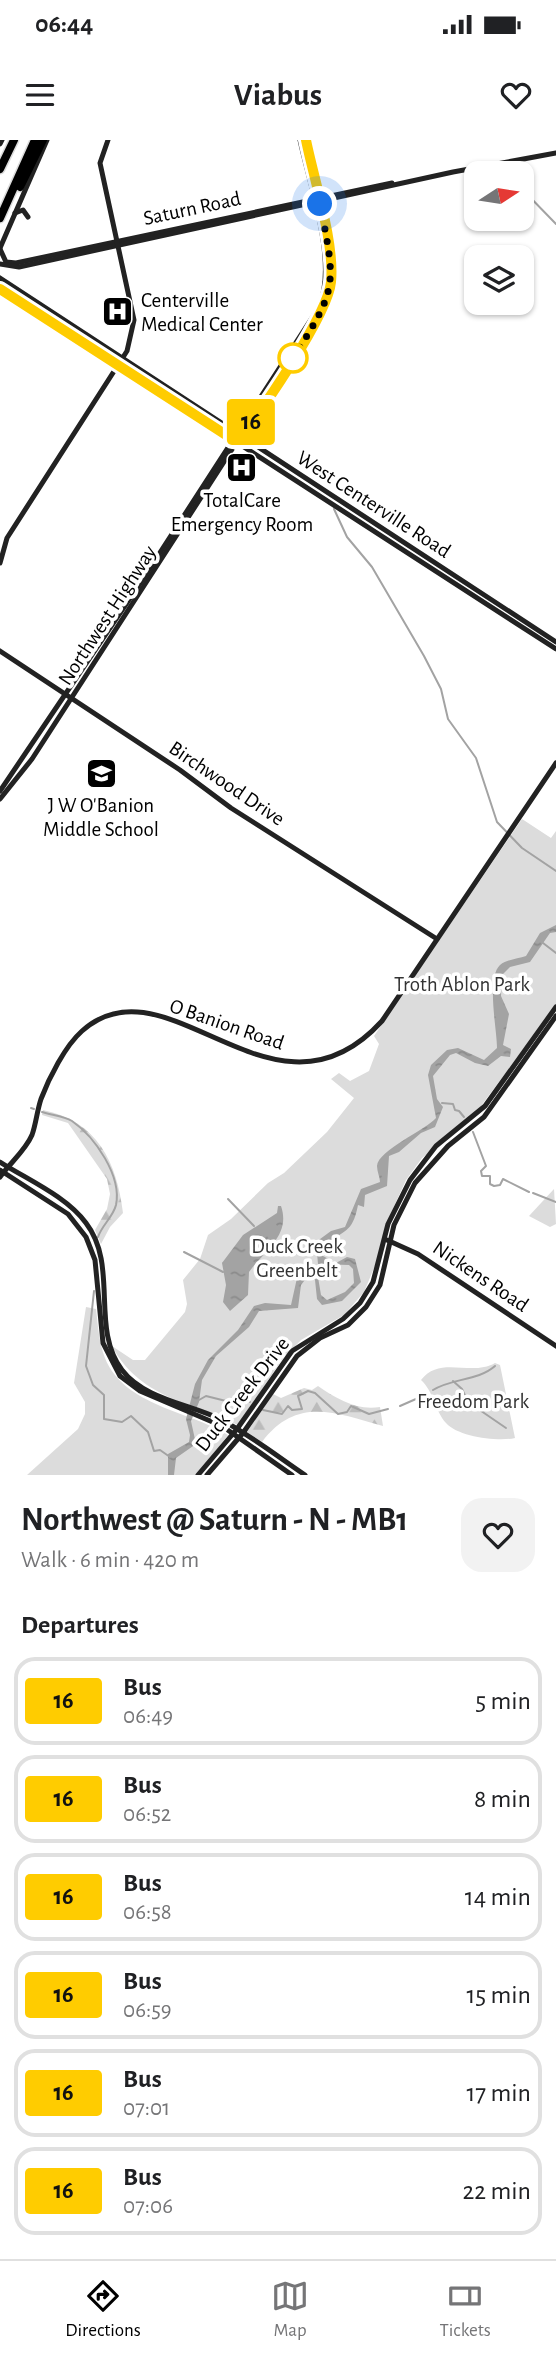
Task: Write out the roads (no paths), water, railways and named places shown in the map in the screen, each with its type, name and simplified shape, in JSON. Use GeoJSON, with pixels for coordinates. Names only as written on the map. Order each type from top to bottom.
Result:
{"type":"FeatureCollection","features":[{"type":"Feature","properties":{"kind":"highway"},"geometry":{"type":"LineString","coordinates":[[0,158],[8,140]]}},
{"type":"Feature","properties":{"kind":"highway"},"geometry":{"type":"LineString","coordinates":[[0,169],[13,140]]}},
{"type":"Feature","properties":{"kind":"highway"},"geometry":{"type":"LineString","coordinates":[[0,218],[35,140]]}},
{"type":"Feature","properties":{"kind":"highway"},"geometry":{"type":"LineString","coordinates":[[4,209],[12,202],[45,140]]}},
{"type":"Feature","properties":{"kind":"main road"},"geometry":{"type":"LineString","coordinates":[[0,249],[45,140]]}},
{"type":"Feature","properties":{"kind":"main road"},"geometry":{"type":"LineString","coordinates":[[108,140],[100,163],[134,321],[127,351],[128,368],[111,375]]}},
{"type":"Feature","properties":{"kind":"main road","name":"Northwest Highway"},"geometry":{"type":"LineString","coordinates":[[300,140],[316,201]]}},
{"type":"Feature","properties":{"kind":"main road","name":"Northwest Highway"},"geometry":{"type":"LineString","coordinates":[[272,384],[300,349],[328,297],[328,259],[306,140]]}},
{"type":"Feature","properties":{"kind":"main road","name":"Saturn Road"},"geometry":{"type":"LineString","coordinates":[[0,264],[13,268],[244,215],[556,153]]}},
{"type":"Feature","properties":{"kind":"main road"},"geometry":{"type":"LineString","coordinates":[[15,213],[23,210],[28,217]]}},
{"type":"Feature","properties":{"kind":"main road","name":"Saturn Road"},"geometry":{"type":"LineString","coordinates":[[0,249],[3,260],[10,264],[76,252]]}},
{"type":"Feature","properties":{"kind":"main road","name":"Northwest Highway"},"geometry":{"type":"LineString","coordinates":[[0,799],[14,784],[272,384],[321,301],[328,259]]}},
{"type":"Feature","properties":{"kind":"main road","name":"West Centerville Road"},"geometry":{"type":"LineString","coordinates":[[0,278],[98,344],[119,362]]}},
{"type":"Feature","properties":{"kind":"main road","name":"West Centerville Road"},"geometry":{"type":"LineString","coordinates":[[0,289],[84,343],[195,407],[274,467],[356,515],[556,642]]}},
{"type":"Feature","properties":{"kind":"main road"},"geometry":{"type":"LineString","coordinates":[[25,304],[40,306]]}},
{"type":"Feature","properties":{"kind":"main road"},"geometry":{"type":"LineString","coordinates":[[84,343],[88,340],[98,344]]}},
{"type":"Feature","properties":{"kind":"main road"},"geometry":{"type":"LineString","coordinates":[[293,346],[300,349]]}},
{"type":"Feature","properties":{"kind":"main road"},"geometry":{"type":"LineString","coordinates":[[0,563],[10,532],[127,351]]}},
{"type":"Feature","properties":{"kind":"main road","name":"West Centerville Road"},"geometry":{"type":"LineString","coordinates":[[161,389],[191,413],[300,474],[443,578],[556,649]]}},
{"type":"Feature","properties":{"kind":"main road"},"geometry":{"type":"LineString","coordinates":[[191,413],[195,407]]}},
{"type":"Feature","properties":{"kind":"main road"},"geometry":{"type":"LineString","coordinates":[[274,467],[286,465]]}},
{"type":"Feature","properties":{"kind":"main road"},"geometry":{"type":"LineString","coordinates":[[281,471],[300,474]]}},
{"type":"Feature","properties":{"kind":"main road","name":"Birchwood Drive"},"geometry":{"type":"LineString","coordinates":[[0,651],[180,769],[231,808],[437,939]]}},
{"type":"Feature","properties":{"kind":"main road","name":"Northwest Highway"},"geometry":{"type":"LineString","coordinates":[[0,791],[69,697]]}},
{"type":"Feature","properties":{"kind":"main road","name":"O Banion Road"},"geometry":{"type":"LineString","coordinates":[[3,1171],[29,1141],[41,1100],[72,1043],[103,1015],[118,1010],[145,1012],[257,1054],[290,1063],[325,1060],[354,1048],[382,1021],[556,763]]}},
{"type":"Feature","properties":{"kind":"main road","name":"Duck Creek Drive"},"geometry":{"type":"LineString","coordinates":[[207,1475],[297,1356],[355,1319],[373,1298],[382,1280],[396,1204],[425,1159],[485,1107],[556,1007]]}},
{"type":"Feature","properties":{"kind":"main road","name":"Duck Creek Drive"},"geometry":{"type":"LineString","coordinates":[[198,1475],[238,1433],[292,1351],[350,1314],[366,1294],[402,1207],[415,1183],[435,1159],[484,1117],[556,1016]]}},
{"type":"Feature","properties":{"kind":"main road"},"geometry":{"type":"LineString","coordinates":[[0,1161],[3,1171],[74,1210],[92,1232],[103,1265],[110,1349],[133,1384],[209,1417],[238,1433],[295,1474],[305,1475]]}},
{"type":"Feature","properties":{"kind":"main road","name":"Nickens Road"},"geometry":{"type":"LineString","coordinates":[[388,1240],[418,1254],[556,1346]]}},
{"type":"Feature","properties":{"kind":"main road"},"geometry":{"type":"LineString","coordinates":[[374,1277],[382,1280]]}},
{"type":"Feature","properties":{"kind":"water"},"geometry":{"type":"Polygon","coordinates":[[[556,925],[556,932],[550,933],[530,962],[510,967],[502,975],[501,996],[509,1014],[503,1045],[511,1049],[510,1057],[501,1056],[488,1066],[475,1063],[456,1053],[450,1055],[433,1076],[437,1099],[443,1107],[435,1127],[421,1133],[399,1152],[389,1156],[387,1186],[365,1195],[364,1207],[358,1205],[350,1226],[326,1246],[325,1241],[320,1243],[323,1256],[336,1263],[347,1257],[355,1259],[361,1282],[342,1301],[322,1305],[317,1299],[315,1280],[308,1276],[301,1285],[298,1308],[259,1311],[249,1327],[216,1356],[202,1380],[199,1402],[191,1421],[196,1444],[176,1458],[174,1475],[168,1475],[168,1454],[189,1442],[186,1419],[195,1384],[208,1360],[238,1330],[254,1306],[265,1303],[291,1305],[297,1278],[308,1270],[318,1277],[321,1295],[327,1300],[345,1292],[354,1283],[353,1269],[349,1265],[318,1264],[316,1242],[331,1231],[345,1227],[361,1189],[380,1182],[377,1166],[385,1153],[436,1118],[428,1075],[431,1065],[447,1050],[458,1048],[484,1060],[497,1048],[493,1004],[496,972],[503,963],[526,956],[540,933],[556,925]]]}},
{"type":"Feature","properties":{"kind":"water"},"geometry":{"type":"Polygon","coordinates":[[[278,1206],[281,1206],[283,1216],[279,1234],[249,1272],[248,1295],[230,1311],[223,1302],[226,1285],[222,1263],[243,1235],[277,1213],[278,1206]]]}},
{"type":"Feature","properties":{"kind":"waterway"},"geometry":{"type":"LineString","coordinates":[[534,201],[556,224]]}},
{"type":"Feature","properties":{"kind":"waterway"},"geometry":{"type":"LineString","coordinates":[[334,509],[347,537],[372,567],[424,656],[441,689],[448,719],[476,758],[497,822],[522,848],[556,871]]}},
{"type":"Feature","properties":{"kind":"waterway"},"geometry":{"type":"LineString","coordinates":[[543,943],[556,953]]}},
{"type":"Feature","properties":{"kind":"waterway"},"geometry":{"type":"LineString","coordinates":[[442,1103],[453,1104],[455,1110],[464,1117]]}},
{"type":"Feature","properties":{"kind":"waterway"},"geometry":{"type":"LineString","coordinates":[[42,1112],[69,1119],[81,1128],[98,1147],[111,1170],[117,1194],[116,1205],[98,1237]]}},
{"type":"Feature","properties":{"kind":"waterway"},"geometry":{"type":"LineString","coordinates":[[473,1132],[486,1166],[481,1171],[482,1176],[490,1176],[490,1184],[494,1186],[500,1185],[503,1179],[529,1192]]}},
{"type":"Feature","properties":{"kind":"waterway"},"geometry":{"type":"LineString","coordinates":[[533,1193],[556,1202]]}},
{"type":"Feature","properties":{"kind":"waterway"},"geometry":{"type":"LineString","coordinates":[[228,1199],[254,1226]]}},
{"type":"Feature","properties":{"kind":"waterway"},"geometry":{"type":"LineString","coordinates":[[184,1252],[223,1272]]}},
{"type":"Feature","properties":{"kind":"waterway"},"geometry":{"type":"LineString","coordinates":[[94,1291],[86,1366],[93,1385],[104,1395],[104,1419],[122,1422],[131,1416],[148,1432],[154,1451],[160,1450],[170,1457]]}},
{"type":"Feature","properties":{"kind":"waterway"},"geometry":{"type":"LineString","coordinates":[[433,1390],[481,1374],[495,1366]]}},
{"type":"Feature","properties":{"kind":"waterway"},"geometry":{"type":"LineString","coordinates":[[453,1381],[462,1389],[468,1402],[506,1428]]}},
{"type":"Feature","properties":{"kind":"waterway"},"geometry":{"type":"LineString","coordinates":[[263,1410],[282,1414],[288,1406],[292,1410],[302,1409],[298,1396],[308,1391],[315,1393],[338,1414],[347,1412],[351,1406],[369,1414],[388,1409]]}},
{"type":"Feature","properties":{"kind":"waterway"},"geometry":{"type":"LineString","coordinates":[[199,1400],[206,1396],[226,1401],[241,1395],[250,1402]]}},
{"type":"Feature","properties":{"kind":"waterway"},"geometry":{"type":"LineString","coordinates":[[400,1406],[425,1395]]}},
{"type":"Feature","properties":{"kind":"place","name":"Centerville Medical Center"},"geometry":{"type":"Point","coordinates":[118,312]}},
{"type":"Feature","properties":{"kind":"place","name":"TotalCare Emergency Room"},"geometry":{"type":"Point","coordinates":[242,468]}},
{"type":"Feature","properties":{"kind":"place","name":"J W O'Banion Middle School"},"geometry":{"type":"Point","coordinates":[101,773]}},
{"type":"Feature","properties":{"kind":"park label","name":"Troth Ablon Park"},"geometry":{"type":"Point","coordinates":[462,984]}},
{"type":"Feature","properties":{"kind":"park label","name":"Duck Creek Greenbelt"},"geometry":{"type":"Point","coordinates":[297,1258]}},
{"type":"Feature","properties":{"kind":"park label","name":"Freedom Park"},"geometry":{"type":"Point","coordinates":[473,1401]}}]}
